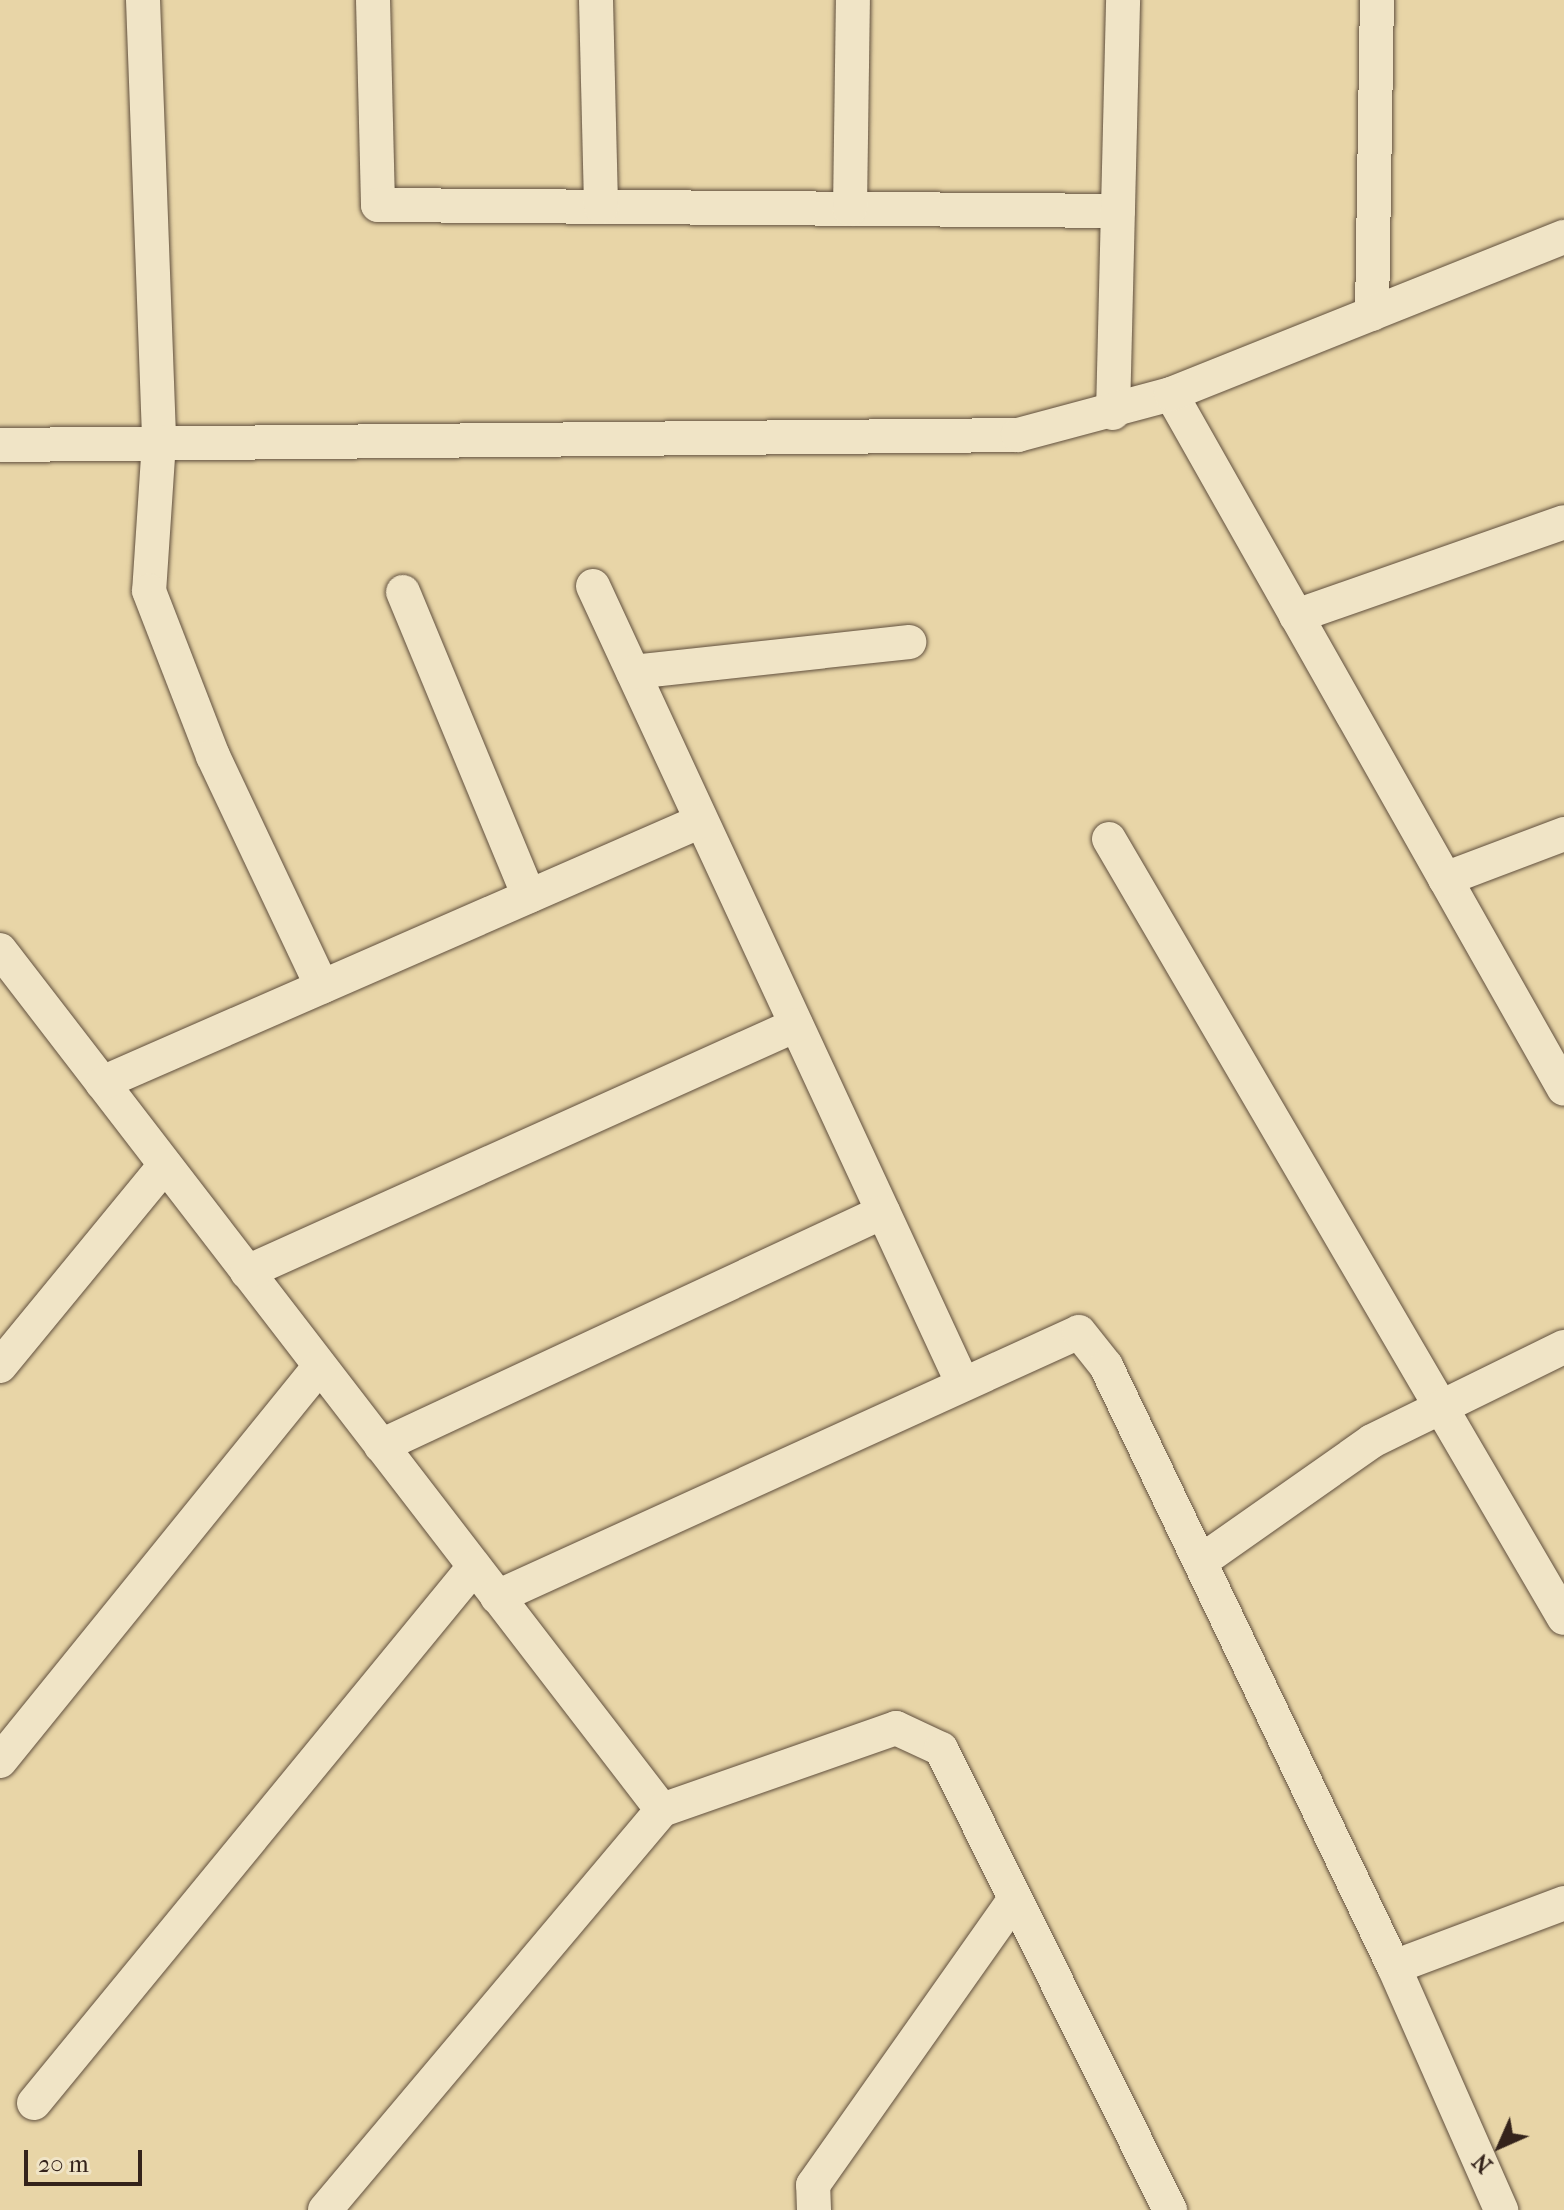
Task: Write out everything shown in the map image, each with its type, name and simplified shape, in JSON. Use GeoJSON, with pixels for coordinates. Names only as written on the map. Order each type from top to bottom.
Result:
{"type":"FeatureCollection","features":[{"type":"Feature","properties":{"kind":"street"},"geometry":{"type":"LineString","coordinates":[[143,0],[159,442],[149,591],[213,756],[322,987]]}},
{"type":"Feature","properties":{"kind":"street"},"geometry":{"type":"LineString","coordinates":[[373,0],[378,205],[1118,211]]}},
{"type":"Feature","properties":{"kind":"street"},"geometry":{"type":"LineString","coordinates":[[596,0],[601,207]]}},
{"type":"Feature","properties":{"kind":"street"},"geometry":{"type":"LineString","coordinates":[[850,209],[853,0]]}},
{"type":"Feature","properties":{"kind":"street"},"geometry":{"type":"LineString","coordinates":[[1113,413],[1123,0]]}},
{"type":"Feature","properties":{"kind":"street"},"geometry":{"type":"LineString","coordinates":[[1372,314],[1377,0]]}},
{"type":"Feature","properties":{"kind":"street"},"geometry":{"type":"LineString","coordinates":[[0,445],[1018,435],[1113,413],[1171,394],[1564,237]]}},
{"type":"Feature","properties":{"kind":"street"},"geometry":{"type":"LineString","coordinates":[[1171,394],[1564,1089]]}},
{"type":"Feature","properties":{"kind":"street"},"geometry":{"type":"LineString","coordinates":[[1296,616],[1564,522]]}},
{"type":"Feature","properties":{"kind":"street"},"geometry":{"type":"LineString","coordinates":[[593,586],[962,1382]]}},
{"type":"Feature","properties":{"kind":"street"},"geometry":{"type":"LineString","coordinates":[[403,592],[529,896]]}},
{"type":"Feature","properties":{"kind":"street"},"geometry":{"type":"LineString","coordinates":[[633,672],[909,642]]}},
{"type":"Feature","properties":{"kind":"street"},"geometry":{"type":"LineString","coordinates":[[102,1083],[701,821]]}},
{"type":"Feature","properties":{"kind":"street"},"geometry":{"type":"LineString","coordinates":[[1445,879],[1564,834]]}},
{"type":"Feature","properties":{"kind":"street"},"geometry":{"type":"LineString","coordinates":[[1109,839],[1564,1618]]}},
{"type":"Feature","properties":{"kind":"street"},"geometry":{"type":"LineString","coordinates":[[6,974],[102,1083],[662,1810]]}},
{"type":"Feature","properties":{"kind":"street"},"geometry":{"type":"LineString","coordinates":[[247,1272],[796,1025]]}},
{"type":"Feature","properties":{"kind":"street"},"geometry":{"type":"LineString","coordinates":[[0,1366],[165,1165]]}},
{"type":"Feature","properties":{"kind":"street"},"geometry":{"type":"LineString","coordinates":[[381,1446],[883,1212]]}},
{"type":"Feature","properties":{"kind":"street"},"geometry":{"type":"LineString","coordinates":[[497,1597],[962,1382],[1079,1332],[1106,1366],[1394,1967],[1501,2210]]}},
{"type":"Feature","properties":{"kind":"street"},"geometry":{"type":"LineString","coordinates":[[1200,1562],[1372,1441],[1440,1405],[1564,1347]]}},
{"type":"Feature","properties":{"kind":"street"},"geometry":{"type":"LineString","coordinates":[[0,1761],[320,1366]]}},
{"type":"Feature","properties":{"kind":"street"},"geometry":{"type":"LineString","coordinates":[[34,2103],[474,1567]]}},
{"type":"Feature","properties":{"kind":"street"},"geometry":{"type":"LineString","coordinates":[[325,2210],[662,1810],[896,1728],[941,1749],[1170,2210]]}},
{"type":"Feature","properties":{"kind":"street"},"geometry":{"type":"LineString","coordinates":[[814,2210],[813,2185],[1015,1899]]}},
{"type":"Feature","properties":{"kind":"street"},"geometry":{"type":"LineString","coordinates":[[1394,1967],[1564,1903]]}}]}
